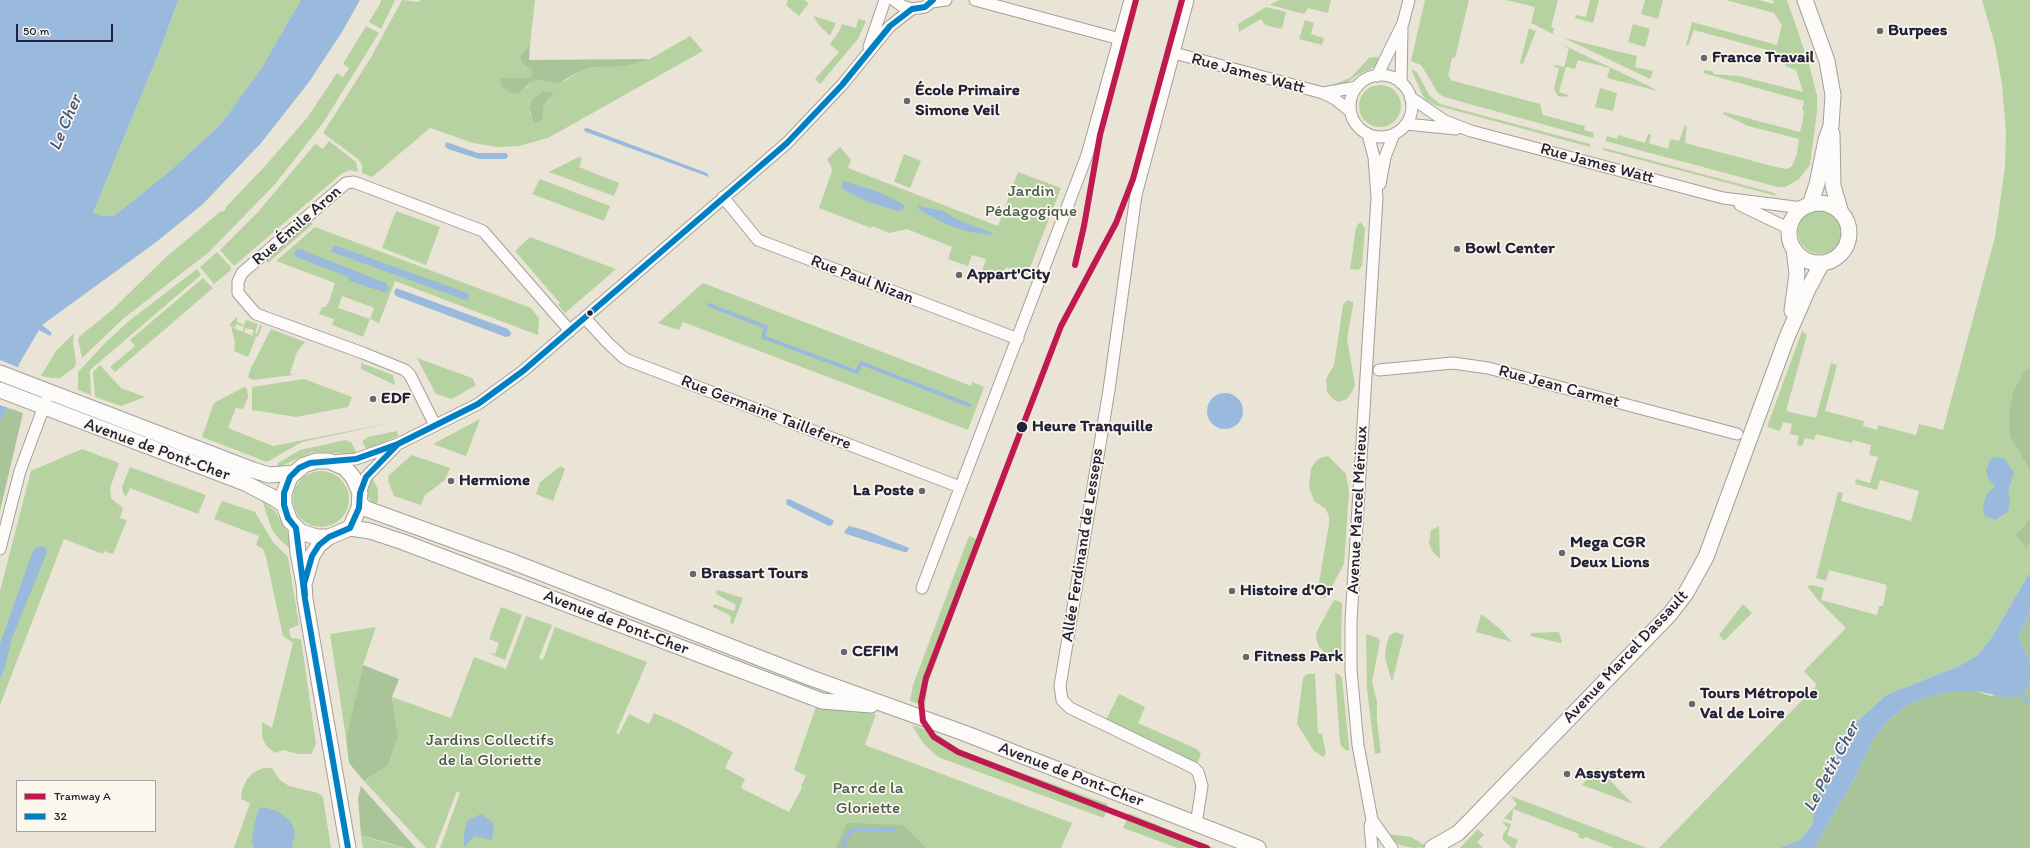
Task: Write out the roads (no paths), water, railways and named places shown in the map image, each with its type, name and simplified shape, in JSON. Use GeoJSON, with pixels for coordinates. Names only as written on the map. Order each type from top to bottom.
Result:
{"type":"FeatureCollection","features":[{"type":"Feature","properties":{"kind":"main road"},"geometry":{"type":"LineString","coordinates":[[1805,0],[1832,82],[1833,106],[1831,126],[1834,148],[1834,186],[1841,213],[1848,227],[1847,242],[1840,255],[1832,260],[1822,263],[1806,260],[1794,249],[1790,240],[1790,229],[1794,217],[1806,206],[1817,184],[1826,140],[1831,126]]}},
{"type":"Feature","properties":{"kind":"main road"},"geometry":{"type":"LineString","coordinates":[[1806,206],[1827,204],[1841,213]]}},
{"type":"Feature","properties":{"kind":"main road","name":"Avenue Marcel Dassault"},"geometry":{"type":"LineString","coordinates":[[1787,337],[1797,274],[1794,249]]}},
{"type":"Feature","properties":{"kind":"main road","name":"Avenue Marcel Dassault"},"geometry":{"type":"LineString","coordinates":[[1446,848],[1458,832],[1670,614],[1686,593],[1706,557],[1787,337],[1808,289],[1822,263]]}},
{"type":"Feature","properties":{"kind":"main road","name":"Avenue de Pont-Cher"},"geometry":{"type":"LineString","coordinates":[[0,374],[253,470],[269,475],[294,473]]}},
{"type":"Feature","properties":{"kind":"main road","name":"Avenue de Pont-Cher"},"geometry":{"type":"LineString","coordinates":[[0,390],[43,408],[245,483],[284,505]]}},
{"type":"Feature","properties":{"kind":"main road"},"geometry":{"type":"LineString","coordinates":[[304,584],[312,556],[319,545],[329,537],[350,528],[360,498],[356,482],[349,472],[340,465],[329,461],[310,463],[294,473],[285,488],[284,505],[288,518],[296,528],[312,536],[329,537]]}},
{"type":"Feature","properties":{"kind":"main road","name":"Avenue de Pont-Cher"},"geometry":{"type":"LineString","coordinates":[[360,498],[367,509],[508,560],[811,678],[884,704],[1258,848]]}},
{"type":"Feature","properties":{"kind":"main road"},"geometry":{"type":"LineString","coordinates":[[296,528],[298,553],[318,682],[323,752],[338,848]]}},
{"type":"Feature","properties":{"kind":"main road","name":"Avenue de Pont-Cher"},"geometry":{"type":"LineString","coordinates":[[350,528],[370,531],[403,542],[822,701],[873,706],[884,704]]}},
{"type":"Feature","properties":{"kind":"main road"},"geometry":{"type":"LineString","coordinates":[[318,682],[325,710],[348,848]]}},
{"type":"Feature","properties":{"kind":"main road","name":"Avenue Marcel Dassault"},"geometry":{"type":"LineString","coordinates":[[1432,848],[1458,832]]}},
{"type":"Feature","properties":{"kind":"street"},"geometry":{"type":"LineString","coordinates":[[865,54],[880,20],[885,0]]}},
{"type":"Feature","properties":{"kind":"street"},"geometry":{"type":"LineString","coordinates":[[894,0],[902,6],[912,9],[924,7],[933,1],[946,0]]}},
{"type":"Feature","properties":{"kind":"street"},"geometry":{"type":"LineString","coordinates":[[974,0],[1120,39]]}},
{"type":"Feature","properties":{"kind":"street"},"geometry":{"type":"LineString","coordinates":[[922,588],[1087,155],[1130,0]]}},
{"type":"Feature","properties":{"kind":"street","name":"Allée Ferdinand de Lesseps"},"geometry":{"type":"LineString","coordinates":[[1188,0],[1136,195],[1109,390],[1060,686],[1062,700],[1070,708],[1194,768],[1198,772],[1202,786],[1196,824]]}},
{"type":"Feature","properties":{"kind":"street"},"geometry":{"type":"LineString","coordinates":[[1377,76],[1403,23],[1409,0]]}},
{"type":"Feature","properties":{"kind":"street"},"geometry":{"type":"LineString","coordinates":[[329,461],[356,459],[398,444],[478,404],[523,371],[787,143],[815,115],[890,26],[912,9]]}},
{"type":"Feature","properties":{"kind":"street"},"geometry":{"type":"LineString","coordinates":[[1401,83],[1403,23]]}},
{"type":"Feature","properties":{"kind":"street","name":"Rue James Watt"},"geometry":{"type":"LineString","coordinates":[[1174,53],[1323,93],[1335,99],[1350,111]]}},
{"type":"Feature","properties":{"kind":"street"},"geometry":{"type":"LineString","coordinates":[[1377,76],[1386,76],[1401,83],[1410,96],[1410,116],[1406,124],[1394,134],[1381,137],[1368,134],[1356,125],[1350,111],[1350,102],[1356,87],[1369,78],[1377,76]]}},
{"type":"Feature","properties":{"kind":"street","name":"Rue James Watt"},"geometry":{"type":"LineString","coordinates":[[1323,93],[1356,87]]}},
{"type":"Feature","properties":{"kind":"street","name":"Rue James Watt"},"geometry":{"type":"LineString","coordinates":[[1410,96],[1445,121],[1470,131],[1723,198],[1747,207],[1790,229]]}},
{"type":"Feature","properties":{"kind":"street","name":"Rue James Watt"},"geometry":{"type":"LineString","coordinates":[[1406,124],[1470,131]]}},
{"type":"Feature","properties":{"kind":"street","name":"Avenue Marcel Mérieux"},"geometry":{"type":"LineString","coordinates":[[1368,134],[1374,157],[1377,198]]}},
{"type":"Feature","properties":{"kind":"street","name":"Avenue Marcel Mérieux"},"geometry":{"type":"LineString","coordinates":[[1392,848],[1372,820],[1358,745],[1351,670],[1351,621],[1377,198],[1385,157],[1394,134]]}},
{"type":"Feature","properties":{"kind":"street","name":"Rue Émile Aron"},"geometry":{"type":"LineString","coordinates":[[435,425],[410,375],[406,370],[256,314],[238,293],[238,282],[242,273],[346,183],[354,182],[484,231],[570,331]]}},
{"type":"Feature","properties":{"kind":"street","name":"Rue Paul Nizan"},"geometry":{"type":"LineString","coordinates":[[723,197],[758,240],[1018,339]]}},
{"type":"Feature","properties":{"kind":"street","name":"Rue James Watt"},"geometry":{"type":"LineString","coordinates":[[1723,198],[1806,206]]}},
{"type":"Feature","properties":{"kind":"street","name":"Rue Germaine Tailleferre"},"geometry":{"type":"LineString","coordinates":[[585,318],[607,342],[624,358],[630,361],[960,487]]}},
{"type":"Feature","properties":{"kind":"street","name":"Rue Jean Carmet"},"geometry":{"type":"LineString","coordinates":[[1379,370],[1453,363],[1488,368],[1737,434]]}},
{"type":"Feature","properties":{"kind":"street"},"geometry":{"type":"LineString","coordinates":[[0,549],[20,471],[50,393]]}},
{"type":"Feature","properties":{"kind":"street"},"geometry":{"type":"LineString","coordinates":[[360,498],[366,477],[398,444]]}},
{"type":"Feature","properties":{"kind":"street","name":"Avenue Marcel Mérieux"},"geometry":{"type":"LineString","coordinates":[[1372,820],[1370,826],[1372,848]]}},
{"type":"Feature","properties":{"kind":"water","name":"Le Cher"},"geometry":{"type":"Polygon","coordinates":[[[0,0],[178,0],[164,40],[93,213],[102,216],[114,216],[170,171],[222,123],[262,67],[301,0],[360,0],[342,32],[309,82],[261,143],[203,204],[155,243],[42,325],[52,333],[50,336],[39,330],[19,364],[9,408],[0,420],[0,0]]]}},
{"type":"Feature","properties":{"kind":"water"},"geometry":{"type":"Polygon","coordinates":[[[587,128],[707,173],[709,177],[586,132],[583,129],[587,128]]]}},
{"type":"Feature","properties":{"kind":"water"},"geometry":{"type":"Polygon","coordinates":[[[446,142],[478,153],[507,153],[508,156],[506,159],[479,159],[448,149],[445,146],[446,142]]]}},
{"type":"Feature","properties":{"kind":"water"},"geometry":{"type":"Polygon","coordinates":[[[843,181],[879,192],[901,203],[904,206],[903,209],[898,211],[868,202],[844,190],[841,186],[843,181]]]}},
{"type":"Feature","properties":{"kind":"water"},"geometry":{"type":"Polygon","coordinates":[[[919,206],[944,211],[956,219],[992,233],[993,235],[970,232],[948,225],[921,211],[918,208],[919,206]]]}},
{"type":"Feature","properties":{"kind":"water"},"geometry":{"type":"Polygon","coordinates":[[[334,245],[467,293],[469,296],[468,301],[332,252],[331,251],[334,245]]]}},
{"type":"Feature","properties":{"kind":"water"},"geometry":{"type":"Polygon","coordinates":[[[299,249],[386,283],[389,288],[387,293],[350,281],[348,277],[297,257],[294,254],[296,250],[299,249]]]}},
{"type":"Feature","properties":{"kind":"water"},"geometry":{"type":"Polygon","coordinates":[[[396,288],[508,329],[511,333],[510,336],[506,337],[396,296],[394,293],[396,288]]]}},
{"type":"Feature","properties":{"kind":"water"},"geometry":{"type":"Polygon","coordinates":[[[1225,393],[1238,398],[1243,411],[1238,424],[1225,429],[1212,424],[1207,411],[1212,398],[1225,393]]]}},
{"type":"Feature","properties":{"kind":"water"},"geometry":{"type":"Polygon","coordinates":[[[1995,457],[2004,458],[2014,473],[2008,491],[2010,502],[2008,512],[1995,520],[1985,516],[1983,508],[1986,495],[1995,486],[1988,478],[1986,470],[1990,460],[1995,457]]]}},
{"type":"Feature","properties":{"kind":"water"},"geometry":{"type":"Polygon","coordinates":[[[789,499],[831,519],[834,521],[832,525],[829,526],[787,505],[786,500],[789,499]]]}},
{"type":"Feature","properties":{"kind":"water"},"geometry":{"type":"Polygon","coordinates":[[[849,526],[867,531],[909,548],[907,552],[904,552],[846,534],[844,532],[849,526]]]}},
{"type":"Feature","properties":{"kind":"water"},"geometry":{"type":"Polygon","coordinates":[[[36,547],[45,547],[47,552],[12,638],[5,667],[0,679],[0,644],[32,553],[36,547]]]}},
{"type":"Feature","properties":{"kind":"water","name":"Le Petit Cher"},"geometry":{"type":"Polygon","coordinates":[[[2030,572],[2030,614],[2019,634],[2020,640],[2030,661],[2030,681],[2027,688],[2020,695],[2009,698],[1976,691],[1954,691],[1926,697],[1906,706],[1890,719],[1873,739],[1857,774],[1814,848],[1779,848],[1800,840],[1812,825],[1817,797],[1846,732],[1886,695],[1959,666],[1978,655],[1992,637],[2030,572]]]}},
{"type":"Feature","properties":{"kind":"water"},"geometry":{"type":"Polygon","coordinates":[[[263,807],[277,811],[291,822],[295,832],[292,848],[254,848],[252,842],[254,826],[259,809],[263,807]]]}},
{"type":"Feature","properties":{"kind":"water"},"geometry":{"type":"Polygon","coordinates":[[[481,814],[494,823],[492,840],[475,836],[464,847],[464,833],[467,821],[481,814]]]}},
{"type":"Feature","properties":{"kind":"waterway"},"geometry":{"type":"LineString","coordinates":[[709,305],[766,327],[763,337],[857,372],[861,363],[969,405]]}},
{"type":"Feature","properties":{"kind":"waterway"},"geometry":{"type":"LineString","coordinates":[[2017,691],[2030,703]]}},
{"type":"Feature","properties":{"kind":"waterway"},"geometry":{"type":"LineString","coordinates":[[842,848],[849,833],[855,829],[894,829]]}},
{"type":"Feature","properties":{"kind":"tram line","name":"A"},"geometry":{"type":"LineString","coordinates":[[1075,265],[1084,226],[1100,135],[1136,0]]}},
{"type":"Feature","properties":{"kind":"tram line","name":"A"},"geometry":{"type":"LineString","coordinates":[[1182,0],[1133,179],[1116,223],[1061,326],[926,678],[921,702],[923,721],[934,737],[958,752],[1207,848]]}},
{"type":"Feature","properties":{"kind":"place","name":"Burpees"},"geometry":{"type":"Point","coordinates":[1880,31]}},
{"type":"Feature","properties":{"kind":"place","name":"France Travail"},"geometry":{"type":"Point","coordinates":[1704,58]}},
{"type":"Feature","properties":{"kind":"place","name":"École Primaire Simone Veil"},"geometry":{"type":"Point","coordinates":[907,101]}},
{"type":"Feature","properties":{"kind":"place","name":"Bowl Center"},"geometry":{"type":"Point","coordinates":[1457,249]}},
{"type":"Feature","properties":{"kind":"place","name":"Appart'City"},"geometry":{"type":"Point","coordinates":[959,275]}},
{"type":"Feature","properties":{"kind":"place","name":"EDF"},"geometry":{"type":"Point","coordinates":[373,399]}},
{"type":"Feature","properties":{"kind":"place","name":"Heure Tranquille"},"geometry":{"type":"Point","coordinates":[1022,427]}},
{"type":"Feature","properties":{"kind":"place","name":"Hermione"},"geometry":{"type":"Point","coordinates":[451,481]}},
{"type":"Feature","properties":{"kind":"place","name":"La Poste"},"geometry":{"type":"Point","coordinates":[922,491]}},
{"type":"Feature","properties":{"kind":"place","name":"Mega CGR Deux Lions"},"geometry":{"type":"Point","coordinates":[1562,553]}},
{"type":"Feature","properties":{"kind":"place","name":"Brassart Tours"},"geometry":{"type":"Point","coordinates":[693,574]}},
{"type":"Feature","properties":{"kind":"place","name":"Histoire d'Or"},"geometry":{"type":"Point","coordinates":[1232,591]}},
{"type":"Feature","properties":{"kind":"place","name":"CEFIM"},"geometry":{"type":"Point","coordinates":[844,652]}},
{"type":"Feature","properties":{"kind":"place","name":"Fitness Park"},"geometry":{"type":"Point","coordinates":[1246,657]}},
{"type":"Feature","properties":{"kind":"place","name":"Tours Métropole Val de Loire"},"geometry":{"type":"Point","coordinates":[1692,704]}},
{"type":"Feature","properties":{"kind":"place","name":"Assystem"},"geometry":{"type":"Point","coordinates":[1567,774]}},
{"type":"Feature","properties":{"kind":"park label","name":"Jardin Pédagogique"},"geometry":{"type":"Point","coordinates":[1031,202]}},
{"type":"Feature","properties":{"kind":"park label","name":"Jardins Collectifs de la Gloriette"},"geometry":{"type":"Point","coordinates":[490,751]}},
{"type":"Feature","properties":{"kind":"park label","name":"Parc de la Gloriette"},"geometry":{"type":"Point","coordinates":[868,799]}}]}
